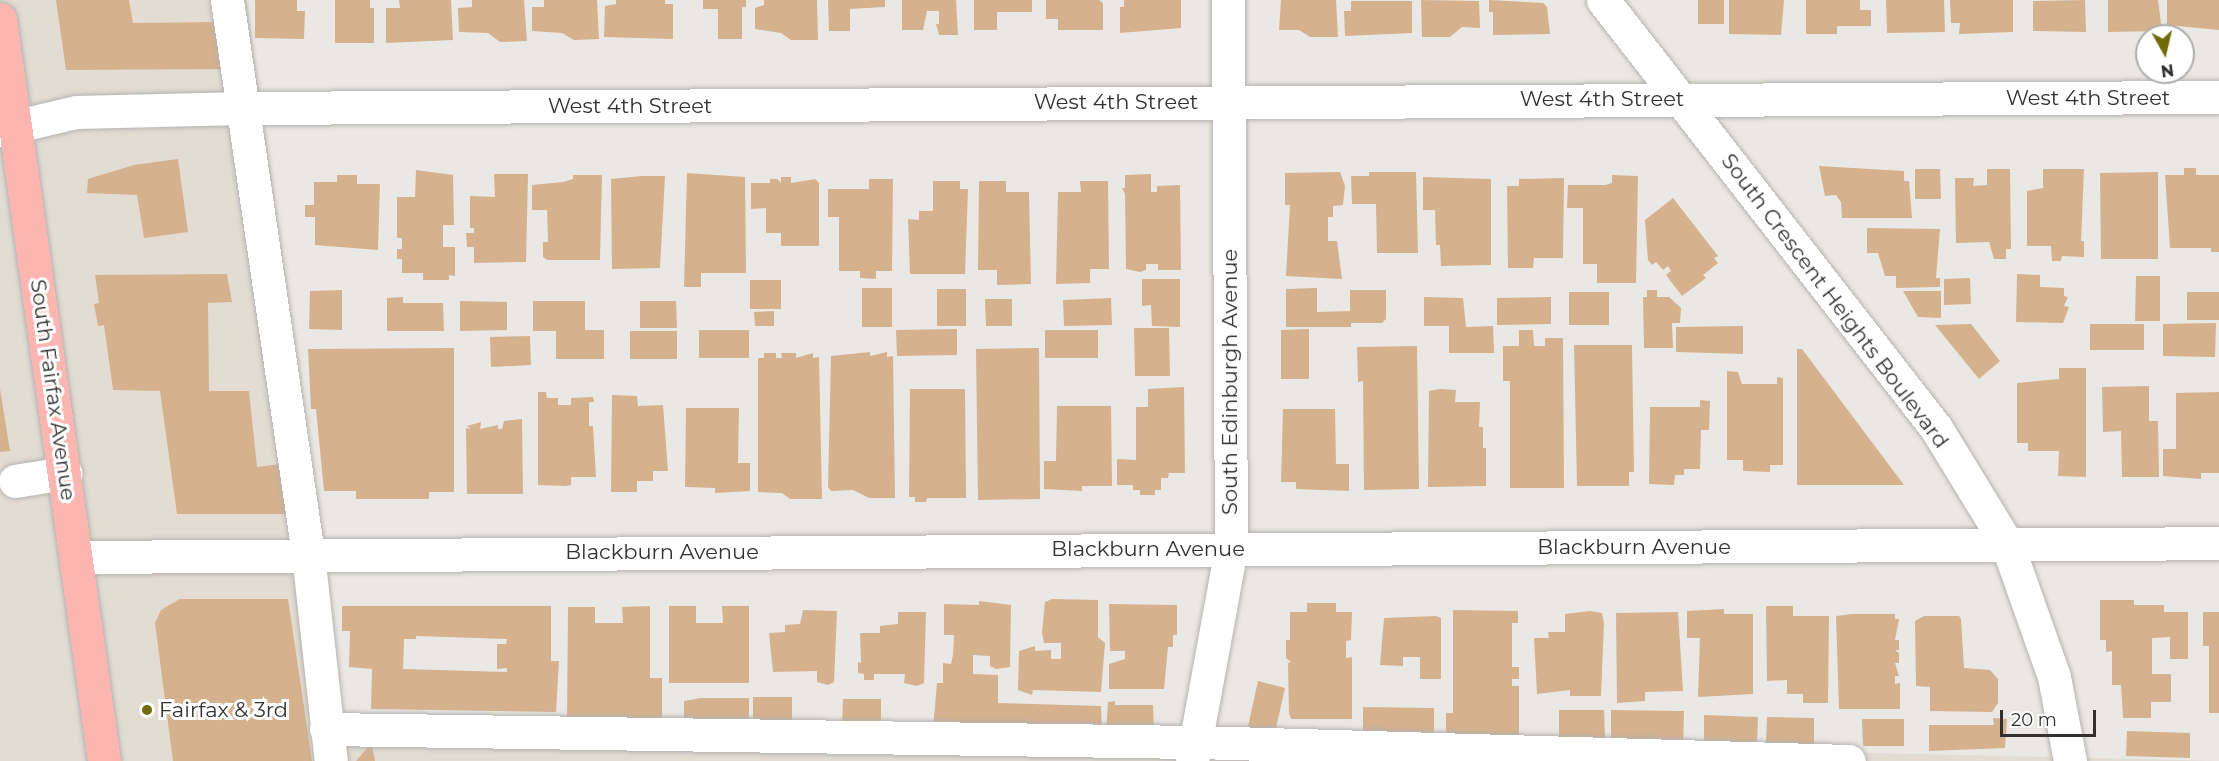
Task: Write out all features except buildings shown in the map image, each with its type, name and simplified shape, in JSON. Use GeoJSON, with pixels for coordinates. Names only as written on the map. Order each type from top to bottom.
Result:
{"type":"FeatureCollection","features":[{"type":"Feature","properties":{"kind":"main road","name":"South Fairfax Avenue"},"geometry":{"type":"LineString","coordinates":[[0,19],[8,129],[65,473],[104,761]]}},
{"type":"Feature","properties":{"kind":"street"},"geometry":{"type":"LineString","coordinates":[[227,0],[308,554],[331,761]]}},
{"type":"Feature","properties":{"kind":"street","name":"South Edinburgh Avenue"},"geometry":{"type":"LineString","coordinates":[[1194,752],[1231,549],[1228,0]]}},
{"type":"Feature","properties":{"kind":"street","name":"South Crescent Heights Boulevard"},"geometry":{"type":"LineString","coordinates":[[1603,0],[1936,428],[2007,544],[2054,677],[2070,761]]}},
{"type":"Feature","properties":{"kind":"street","name":"West 4th Street"},"geometry":{"type":"LineString","coordinates":[[8,129],[76,112],[243,108],[2219,97]]}},
{"type":"Feature","properties":{"kind":"street"},"geometry":{"type":"LineString","coordinates":[[15,481],[65,473]]}},
{"type":"Feature","properties":{"kind":"street","name":"Blackburn Avenue"},"geometry":{"type":"LineString","coordinates":[[76,557],[2219,543]]}},
{"type":"Feature","properties":{"kind":"street"},"geometry":{"type":"LineString","coordinates":[[326,729],[1194,752],[1849,761]]}},
{"type":"Feature","properties":{"kind":"shaded area"},"geometry":{"type":"Polygon","coordinates":[[[0,0],[247,0],[344,717],[2219,761],[0,761],[0,0]]]}},
{"type":"Feature","properties":{"kind":"place","name":"Fairfax & 3rd"},"geometry":{"type":"Point","coordinates":[147,710]}}]}
